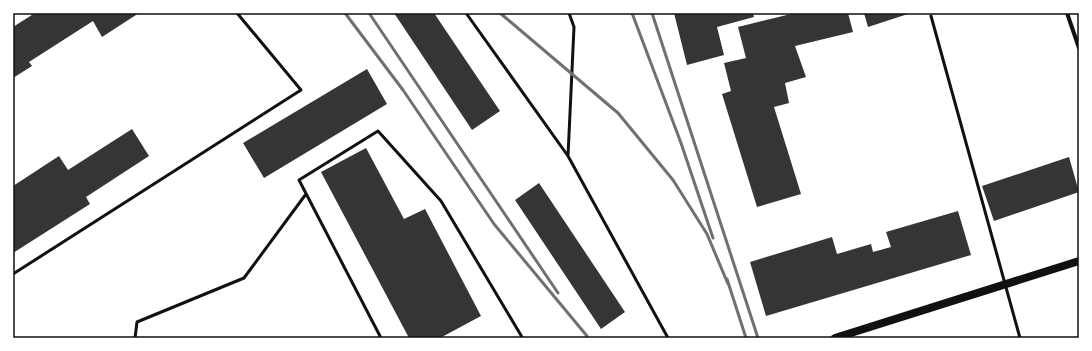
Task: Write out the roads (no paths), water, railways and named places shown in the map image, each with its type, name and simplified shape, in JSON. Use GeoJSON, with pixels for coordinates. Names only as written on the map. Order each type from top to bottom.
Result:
{"type":"FeatureCollection","features":[{"type":"Feature","properties":{"kind":"main road"},"geometry":{"type":"LineString","coordinates":[[835,338],[1079,261]]}},
{"type":"Feature","properties":{"kind":"street"},"geometry":{"type":"LineString","coordinates":[[1067,13],[1079,45]]}},
{"type":"Feature","properties":{"kind":"lane"},"geometry":{"type":"LineString","coordinates":[[13,274],[301,90],[237,13]]}},
{"type":"Feature","properties":{"kind":"lane"},"geometry":{"type":"LineString","coordinates":[[466,13],[568,156],[668,338]]}},
{"type":"Feature","properties":{"kind":"lane"},"geometry":{"type":"LineString","coordinates":[[568,156],[574,28],[569,13]]}},
{"type":"Feature","properties":{"kind":"lane"},"geometry":{"type":"LineString","coordinates":[[931,16],[1020,338]]}},
{"type":"Feature","properties":{"kind":"lane"},"geometry":{"type":"LineString","coordinates":[[381,338],[299,180],[378,131],[441,201],[522,337],[520,338]]}},
{"type":"Feature","properties":{"kind":"lane"},"geometry":{"type":"LineString","coordinates":[[135,338],[137,322],[244,278],[306,194]]}},
{"type":"Feature","properties":{"kind":"railway"},"geometry":{"type":"LineString","coordinates":[[345,13],[403,90],[494,224],[587,336]]}},
{"type":"Feature","properties":{"kind":"railway"},"geometry":{"type":"LineString","coordinates":[[369,13],[558,293]]}},
{"type":"Feature","properties":{"kind":"railway"},"geometry":{"type":"LineString","coordinates":[[500,13],[618,113],[673,180],[707,234],[728,284]]}},
{"type":"Feature","properties":{"kind":"railway"},"geometry":{"type":"LineString","coordinates":[[632,13],[681,143],[713,238]]}},
{"type":"Feature","properties":{"kind":"railway"},"geometry":{"type":"LineString","coordinates":[[652,13],[758,338]]}},
{"type":"Feature","properties":{"kind":"railway"},"geometry":{"type":"LineString","coordinates":[[727,279],[746,338]]}}]}
